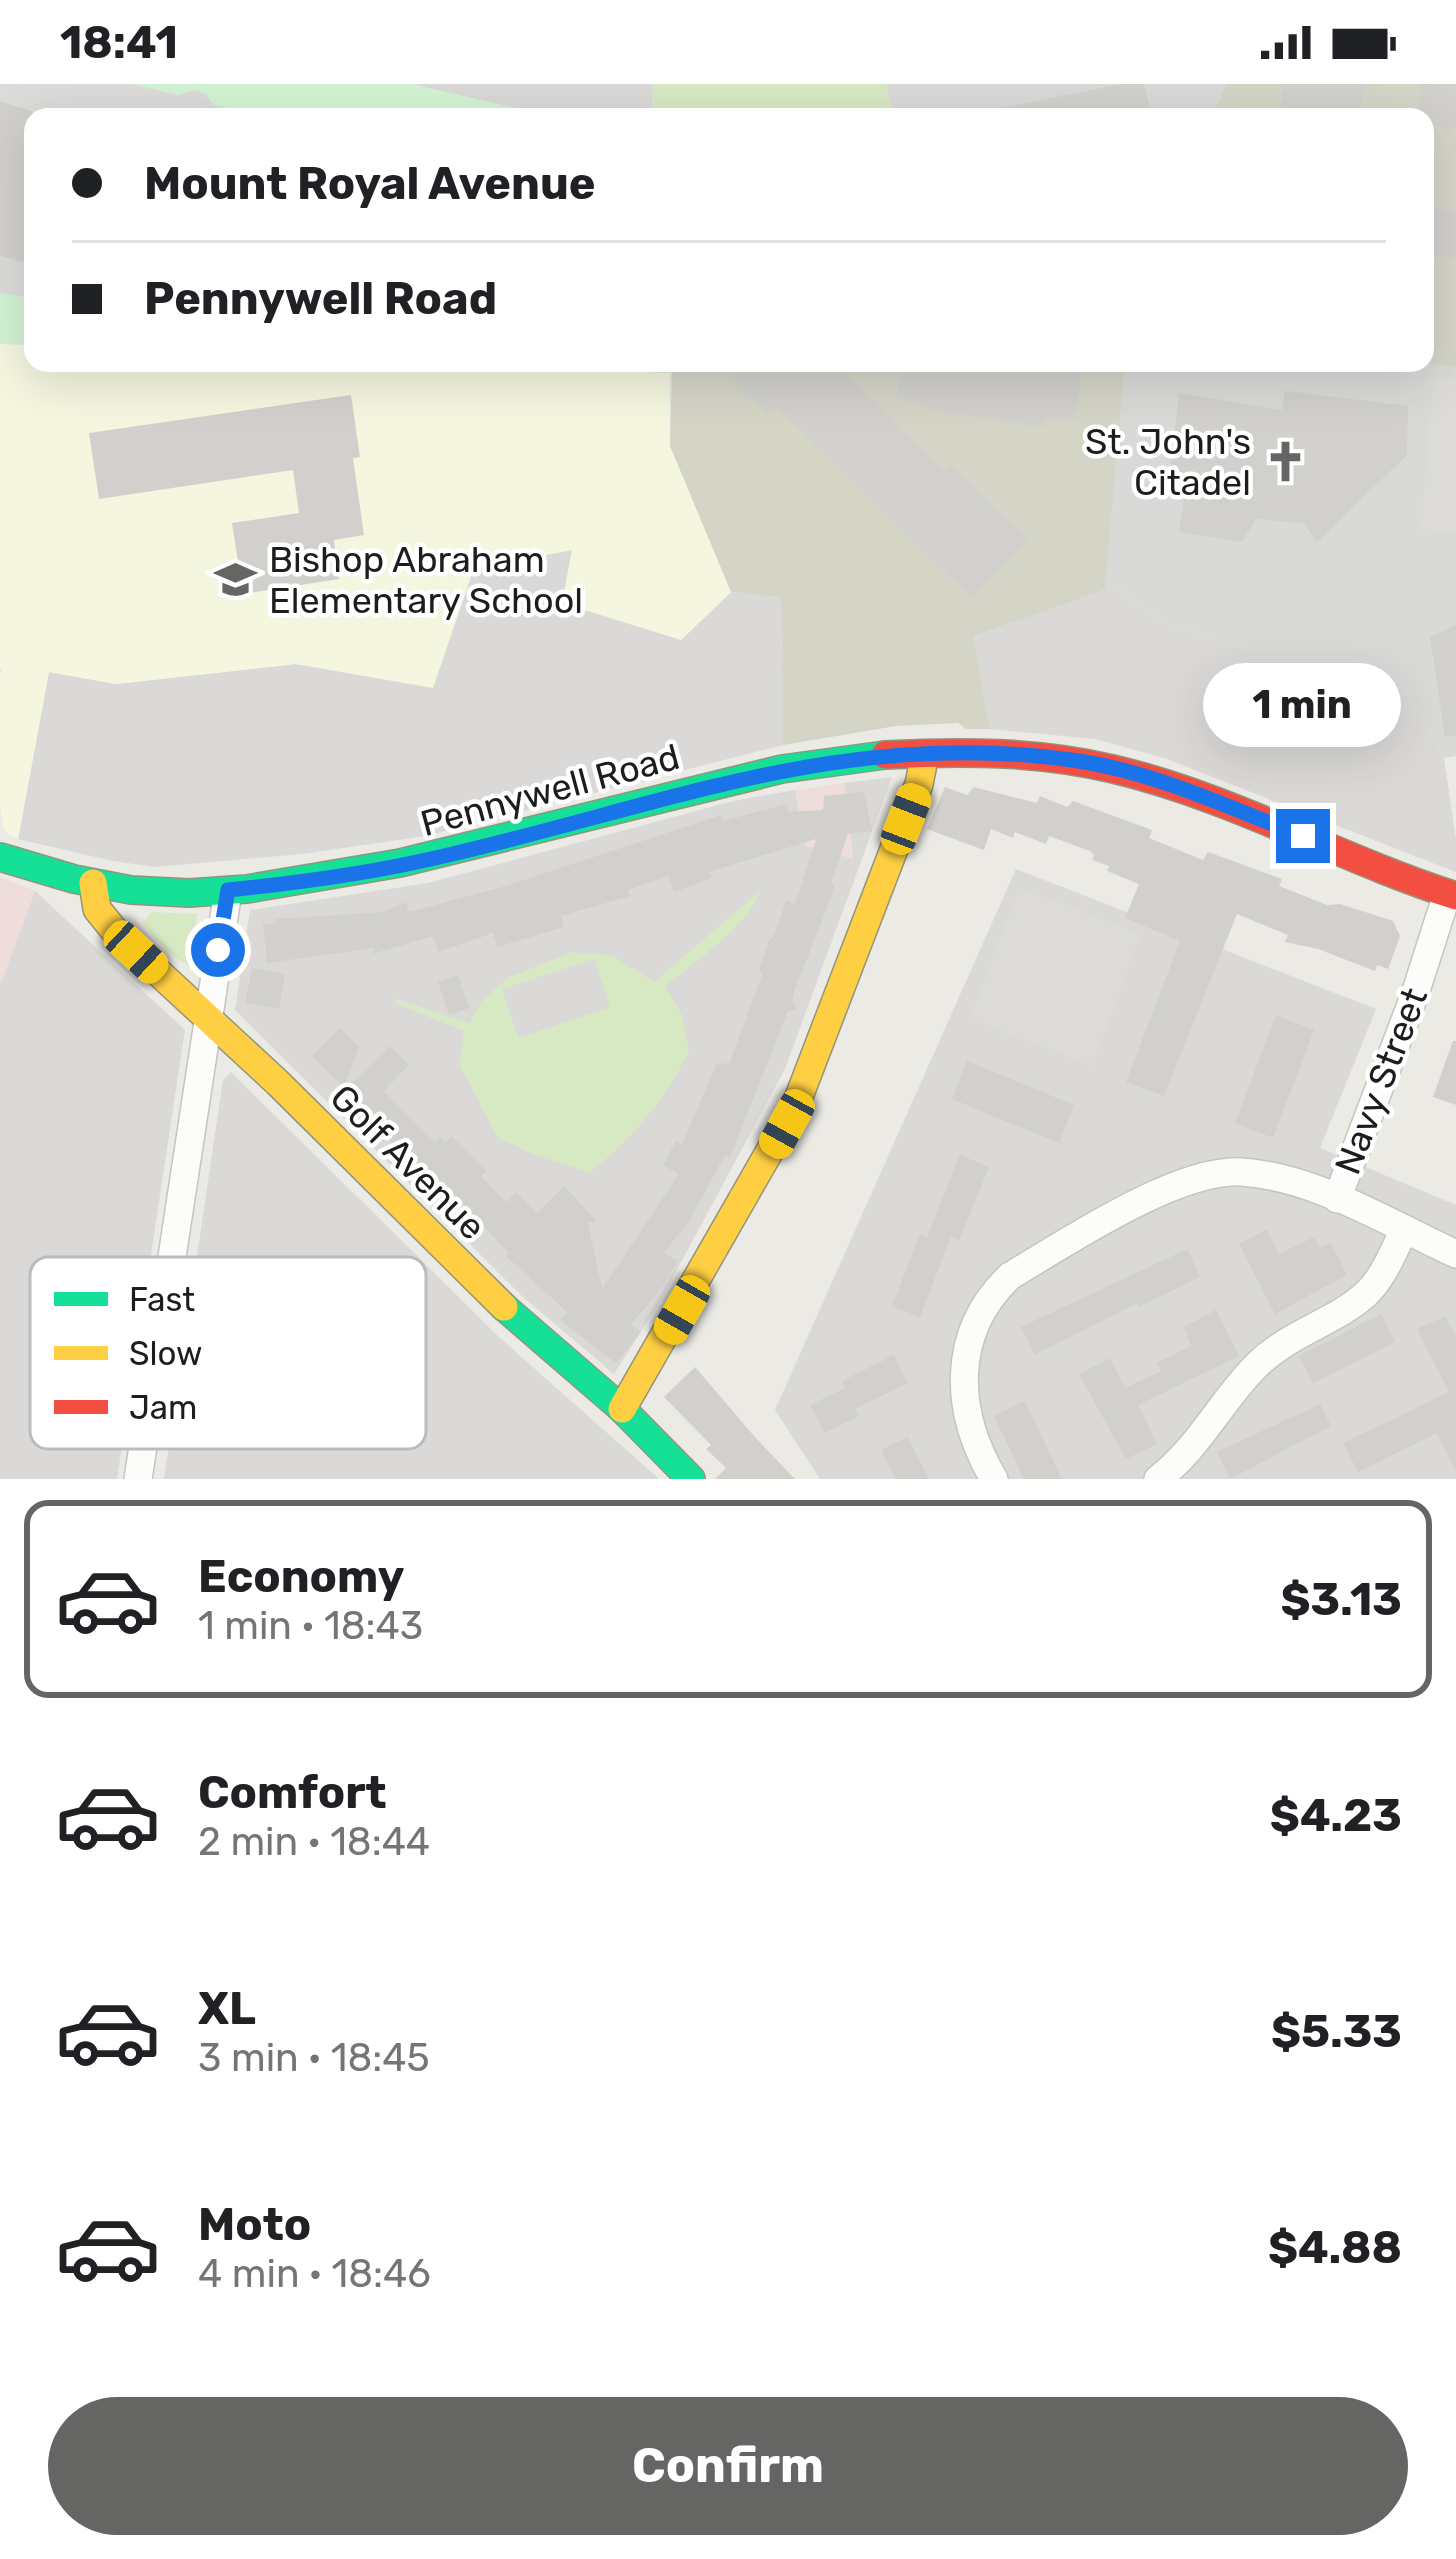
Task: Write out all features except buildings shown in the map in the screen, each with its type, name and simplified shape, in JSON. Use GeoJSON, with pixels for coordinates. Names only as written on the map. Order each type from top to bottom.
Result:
{"type":"FeatureCollection","features":[{"type":"Feature","properties":{"kind":"street","name":"Pennywell Road"},"geometry":{"type":"LineString","coordinates":[[0,857],[93,883],[153,892],[228,890],[437,858],[785,769],[852,758],[1014,753],[1144,776],[1452,895]]}},
{"type":"Feature","properties":{"kind":"street"},"geometry":{"type":"LineString","coordinates":[[622,1408],[795,1107],[919,784],[925,754]]}},
{"type":"Feature","properties":{"kind":"street","name":"Golf Avenue"},"geometry":{"type":"LineString","coordinates":[[93,883],[97,909],[106,920],[475,1280],[544,1345],[622,1408],[692,1479]]}},
{"type":"Feature","properties":{"kind":"street"},"geometry":{"type":"LineString","coordinates":[[172,1257],[228,890]]}},
{"type":"Feature","properties":{"kind":"street","name":"Navy Street"},"geometry":{"type":"LineString","coordinates":[[1336,1199],[1452,895]]}},
{"type":"Feature","properties":{"kind":"street"},"geometry":{"type":"LineString","coordinates":[[994,1479],[968,1424],[964,1366],[968,1339],[979,1316],[991,1294],[1010,1276],[1121,1214],[1208,1175],[1241,1172],[1280,1179],[1336,1199],[1456,1254]]}},
{"type":"Feature","properties":{"kind":"street"},"geometry":{"type":"LineString","coordinates":[[1158,1479],[1174,1467],[1233,1389],[1275,1347],[1363,1297],[1378,1281],[1404,1230]]}},
{"type":"Feature","properties":{"kind":"street"},"geometry":{"type":"LineString","coordinates":[[138,1479],[143,1449]]}},
{"type":"Feature","properties":{"kind":"shaded area"},"geometry":{"type":"Polygon","coordinates":[[[0,84],[133,84],[178,95],[194,90],[226,108],[24,108],[0,101],[0,84]]]}},
{"type":"Feature","properties":{"kind":"shaded area"},"geometry":{"type":"Polygon","coordinates":[[[411,84],[653,84],[652,108],[514,108],[411,84]]]}},
{"type":"Feature","properties":{"kind":"shaded area"},"geometry":{"type":"Polygon","coordinates":[[[886,84],[1226,84],[1216,108],[891,108],[886,84]]]}},
{"type":"Feature","properties":{"kind":"shaded area"},"geometry":{"type":"Polygon","coordinates":[[[1226,84],[1456,84],[1456,367],[1434,365],[1434,108],[1216,108],[1226,84]]]}},
{"type":"Feature","properties":{"kind":"shaded area"},"geometry":{"type":"Polygon","coordinates":[[[0,256],[24,263],[24,297],[0,293],[0,256]]]}},
{"type":"Feature","properties":{"kind":"shaded area","name":"Bishop Abraham Elementary School"},"geometry":{"type":"Polygon","coordinates":[[[0,344],[24,345],[24,372],[669,373],[670,446],[731,592],[681,640],[562,603],[572,550],[474,568],[433,688],[296,664],[116,684],[49,672],[18,839],[4,830],[0,805],[0,344]]]}},
{"type":"Feature","properties":{"kind":"shaded area"},"geometry":{"type":"Polygon","coordinates":[[[1434,365],[1456,367],[1456,756],[1444,758],[1381,647],[1231,644],[1160,621],[1122,591],[1105,590],[1124,372],[1434,372],[1434,365]]]}},
{"type":"Feature","properties":{"kind":"shaded area"},"geometry":{"type":"Polygon","coordinates":[[[672,372],[1124,372],[1105,590],[973,636],[990,729],[966,729],[958,723],[896,726],[783,745],[781,597],[731,592],[670,446],[672,372]]]}},
{"type":"Feature","properties":{"kind":"shaded area"},"geometry":{"type":"Polygon","coordinates":[[[1434,377],[1456,379],[1456,532],[1421,529],[1434,377]]]}},
{"type":"Feature","properties":{"kind":"shaded area"},"geometry":{"type":"Polygon","coordinates":[[[573,550],[681,640],[731,592],[781,596],[783,745],[426,836],[302,854],[155,867],[18,839],[49,672],[116,684],[296,664],[432,687],[473,568],[573,550]]]}},
{"type":"Feature","properties":{"kind":"shaded area"},"geometry":{"type":"Polygon","coordinates":[[[1105,590],[1122,591],[1160,621],[1231,644],[1381,647],[1444,758],[1456,872],[1164,758],[1095,739],[990,729],[972,636],[1105,590]]]}},
{"type":"Feature","properties":{"kind":"shaded area"},"geometry":{"type":"Polygon","coordinates":[[[892,777],[785,1069],[658,1305],[614,1374],[522,1296],[235,1010],[250,910],[428,883],[733,801],[795,790],[806,846],[853,858],[844,783],[892,777]]]}},
{"type":"Feature","properties":{"kind":"shaded area"},"geometry":{"type":"Polygon","coordinates":[[[844,783],[853,859],[806,846],[795,790],[844,783]]]}},
{"type":"Feature","properties":{"kind":"shaded area"},"geometry":{"type":"Polygon","coordinates":[[[1016,869],[1376,1009],[1320,1148],[1456,1205],[1456,1479],[820,1479],[775,1410],[1016,869]]]}},
{"type":"Feature","properties":{"kind":"shaded area"},"geometry":{"type":"Polygon","coordinates":[[[0,877],[35,891],[0,984],[0,877]]]}},
{"type":"Feature","properties":{"kind":"shaded area"},"geometry":{"type":"Polygon","coordinates":[[[1019,887],[1141,934],[1093,1066],[970,1019],[1019,887]]]}},
{"type":"Feature","properties":{"kind":"shaded area"},"geometry":{"type":"Polygon","coordinates":[[[35,891],[185,1030],[151,1257],[30,1257],[30,1449],[122,1449],[117,1479],[0,1479],[0,985],[35,891]]]}},
{"type":"Feature","properties":{"kind":"shaded area"},"geometry":{"type":"Polygon","coordinates":[[[231,1072],[418,1257],[197,1257],[223,1080],[231,1072]]]}},
{"type":"Feature","properties":{"kind":"shaded area"},"geometry":{"type":"Polygon","coordinates":[[[426,1265],[500,1338],[659,1479],[164,1479],[168,1449],[426,1449],[426,1265]]]}},
{"type":"Feature","properties":{"kind":"green space"},"geometry":{"type":"Polygon","coordinates":[[[0,84],[411,84],[514,108],[24,108],[24,345],[0,344],[0,84]]]}},
{"type":"Feature","properties":{"kind":"green space"},"geometry":{"type":"Polygon","coordinates":[[[653,84],[886,84],[891,108],[652,108],[653,84]]]}},
{"type":"Feature","properties":{"kind":"green space"},"geometry":{"type":"Polygon","coordinates":[[[760,891],[733,929],[665,987],[682,1015],[689,1052],[646,1118],[589,1172],[498,1138],[459,1064],[464,1031],[394,1003],[396,999],[469,1023],[482,1001],[508,978],[572,952],[613,956],[654,982],[760,891]],[[594,959],[502,989],[518,1038],[610,1007],[594,959]]]}},
{"type":"Feature","properties":{"kind":"green space"},"geometry":{"type":"Polygon","coordinates":[[[152,912],[197,914],[191,966],[171,954],[147,928],[143,922],[152,912]]]}},
{"type":"Feature","properties":{"kind":"traffic: fast"},"geometry":{"type":"LineString","coordinates":[[0,857],[131,890],[247,889],[400,863],[782,769],[885,755]]}},
{"type":"Feature","properties":{"kind":"traffic: fast"},"geometry":{"type":"LineString","coordinates":[[504,1307],[622,1409],[691,1479]]}},
{"type":"Feature","properties":{"kind":"traffic: slow"},"geometry":{"type":"LineString","coordinates":[[622,1409],[795,1107],[919,784],[925,754]]}},
{"type":"Feature","properties":{"kind":"traffic: slow"},"geometry":{"type":"LineString","coordinates":[[93,883],[97,909],[118,935],[278,1083],[504,1307]]}},
{"type":"Feature","properties":{"kind":"traffic: jam"},"geometry":{"type":"LineString","coordinates":[[885,755],[1000,754],[1113,769],[1200,795],[1456,896]]}},
{"type":"Feature","properties":{"kind":"place","name":"St. John's Citadel"},"geometry":{"type":"Point","coordinates":[1285,462]}},
{"type":"Feature","properties":{"kind":"place","name":"Bishop Abraham Elementary School"},"geometry":{"type":"Point","coordinates":[235,580]}},
{"type":"Feature","properties":{"kind":"route"},"geometry":{"type":"LineString","coordinates":[[218,950],[228,890],[437,858],[718,784],[880,755],[1014,753],[1084,762],[1144,776],[1303,836]]}}]}
